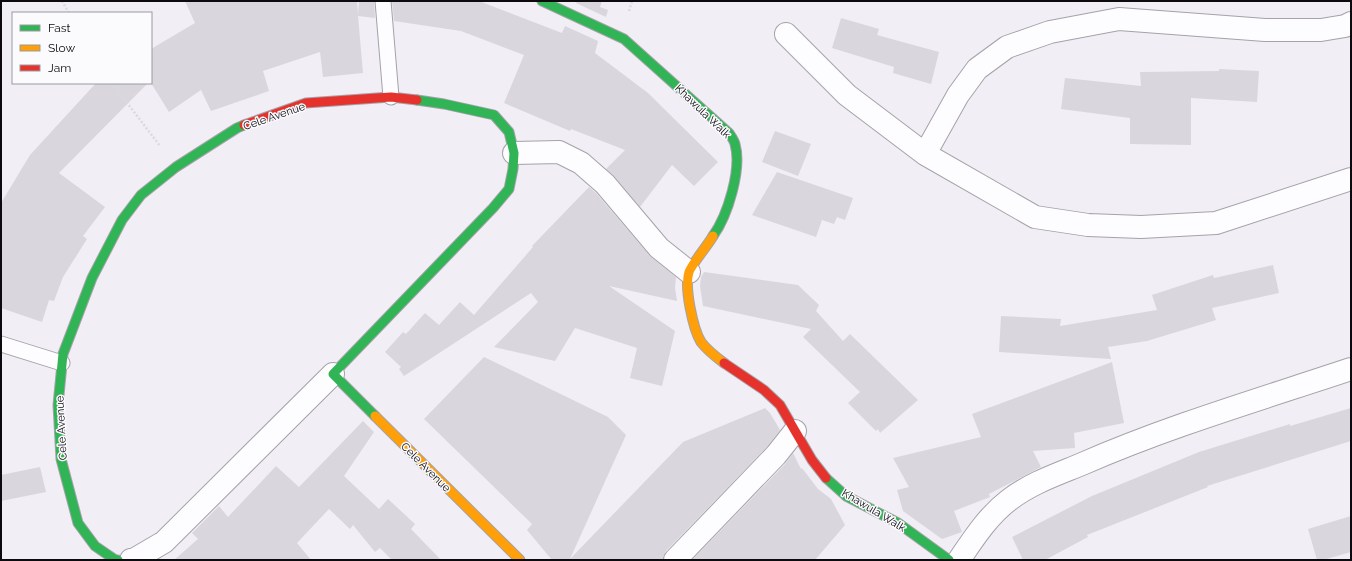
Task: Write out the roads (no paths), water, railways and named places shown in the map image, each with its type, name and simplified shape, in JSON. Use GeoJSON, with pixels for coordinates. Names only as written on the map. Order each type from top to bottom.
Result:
{"type":"FeatureCollection","features":[{"type":"Feature","properties":{"kind":"street","name":"Khawula Walk"},"geometry":{"type":"LineString","coordinates":[[542,1],[624,39],[729,133],[735,142],[736,156],[736,170],[731,195],[719,228],[689,272],[687,286],[695,330],[702,343],[715,356],[734,371],[764,390],[780,405],[812,460],[828,481],[846,496],[898,523],[949,560]]}},
{"type":"Feature","properties":{"kind":"street"},"geometry":{"type":"LineString","coordinates":[[925,154],[958,95],[977,69],[1007,47],[1050,32],[1119,19],[1265,30],[1321,30],[1345,26],[1351,22]]}},
{"type":"Feature","properties":{"kind":"street"},"geometry":{"type":"LineString","coordinates":[[786,34],[847,95],[925,154],[1035,217],[1088,225],[1141,227],[1216,222],[1351,180]]}},
{"type":"Feature","properties":{"kind":"street","name":"Cele Avenue"},"geometry":{"type":"LineString","coordinates":[[118,560],[114,559],[95,546],[78,523],[61,459],[58,405],[63,354],[92,278],[122,220],[141,195],[176,167],[237,128],[306,103],[391,97],[444,104],[494,115],[509,132],[514,153],[513,169],[509,189],[493,208],[333,374],[164,542],[131,560]]}},
{"type":"Feature","properties":{"kind":"street"},"geometry":{"type":"LineString","coordinates":[[514,153],[559,152],[581,163],[605,184],[659,248],[689,272]]}},
{"type":"Feature","properties":{"kind":"street"},"geometry":{"type":"LineString","coordinates":[[959,560],[992,514],[1010,499],[1034,485],[1123,446],[1228,409],[1351,369]]}},
{"type":"Feature","properties":{"kind":"street","name":"Cele Avenue"},"geometry":{"type":"LineString","coordinates":[[333,374],[520,560]]}},
{"type":"Feature","properties":{"kind":"street"},"geometry":{"type":"LineString","coordinates":[[675,560],[776,455],[795,431]]}},
{"type":"Feature","properties":{"kind":"lane"},"geometry":{"type":"LineString","coordinates":[[383,1],[391,97]]}},
{"type":"Feature","properties":{"kind":"lane"},"geometry":{"type":"LineString","coordinates":[[1,344],[62,363]]}}]}
